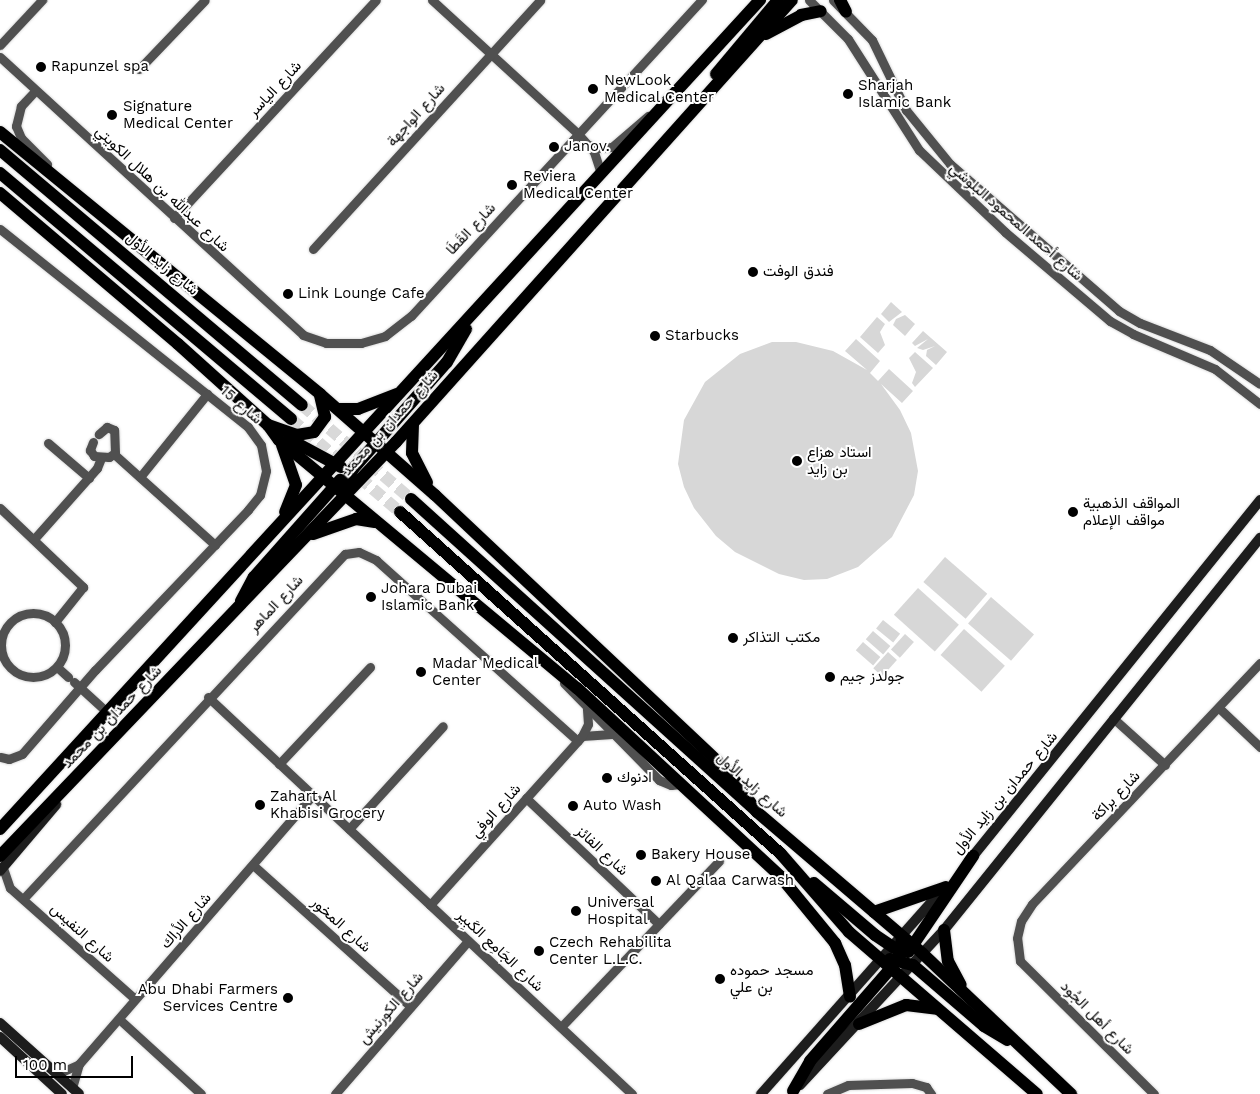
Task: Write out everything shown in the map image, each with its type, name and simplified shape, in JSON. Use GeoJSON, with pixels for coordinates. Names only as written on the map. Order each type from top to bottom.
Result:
{"type":"FeatureCollection","features":[{"type":"Feature","properties":{"kind":"main road","name":"شارع حمدان بن محمد"},"geometry":{"type":"LineString","coordinates":[[0,829],[108,713],[282,519],[324,477],[601,173],[664,108],[760,0]]}},
{"type":"Feature","properties":{"kind":"main road"},"geometry":{"type":"LineString","coordinates":[[715,86],[718,70],[778,0]]}},
{"type":"Feature","properties":{"kind":"main road","name":"شارع حمدان بن محمد"},"geometry":{"type":"LineString","coordinates":[[1,865],[70,784],[239,609],[413,423],[792,0]]}},
{"type":"Feature","properties":{"kind":"main road"},"geometry":{"type":"LineString","coordinates":[[840,0],[846,12]]}},
{"type":"Feature","properties":{"kind":"main road"},"geometry":{"type":"LineString","coordinates":[[756,40],[792,19],[821,11]]}},
{"type":"Feature","properties":{"kind":"main road"},"geometry":{"type":"LineString","coordinates":[[0,132],[338,409],[435,495],[728,770],[757,812]]}},
{"type":"Feature","properties":{"kind":"main road","name":"شارع زايد الأول"},"geometry":{"type":"LineString","coordinates":[[0,150],[302,406]]}},
{"type":"Feature","properties":{"kind":"main road"},"geometry":{"type":"LineString","coordinates":[[0,173],[291,419]]}},
{"type":"Feature","properties":{"kind":"main road"},"geometry":{"type":"LineString","coordinates":[[0,193],[268,425],[335,465],[350,469],[369,465],[386,452]]}},
{"type":"Feature","properties":{"kind":"main road"},"geometry":{"type":"LineString","coordinates":[[239,609],[249,583],[447,362],[470,317]]}},
{"type":"Feature","properties":{"kind":"main road"},"geometry":{"type":"LineString","coordinates":[[338,409],[358,409],[401,392]]}},
{"type":"Feature","properties":{"kind":"main road"},"geometry":{"type":"LineString","coordinates":[[268,425],[297,435],[314,432],[325,417],[320,394]]}},
{"type":"Feature","properties":{"kind":"main road"},"geometry":{"type":"LineString","coordinates":[[413,423],[412,453],[435,495]]}},
{"type":"Feature","properties":{"kind":"main road"},"geometry":{"type":"LineString","coordinates":[[268,425],[279,440],[548,664],[780,876],[849,932]]}},
{"type":"Feature","properties":{"kind":"main road"},"geometry":{"type":"LineString","coordinates":[[346,495],[350,469],[362,451],[364,433]]}},
{"type":"Feature","properties":{"kind":"main road"},"geometry":{"type":"LineString","coordinates":[[279,440],[296,485],[282,519]]}},
{"type":"Feature","properties":{"kind":"main road","name":"شارع زايد الأول"},"geometry":{"type":"LineString","coordinates":[[411,499],[757,812],[902,936],[900,956],[902,976],[937,1009],[1037,1094]]}},
{"type":"Feature","properties":{"kind":"main road","name":"شارع حمدان بن زايد الأول"},"geometry":{"type":"LineString","coordinates":[[902,936],[973,856],[1260,500]]}},
{"type":"Feature","properties":{"kind":"main road","name":"شارع زايد الأول"},"geometry":{"type":"LineString","coordinates":[[400,512],[781,854],[849,932],[900,956],[923,954],[1071,1094]]}},
{"type":"Feature","properties":{"kind":"main road"},"geometry":{"type":"LineString","coordinates":[[306,537],[356,519],[378,522]]}},
{"type":"Feature","properties":{"kind":"main road"},"geometry":{"type":"LineString","coordinates":[[923,954],[1260,538]]}},
{"type":"Feature","properties":{"kind":"main road"},"geometry":{"type":"LineString","coordinates":[[781,854],[984,1026],[1024,1049]]}},
{"type":"Feature","properties":{"kind":"main road"},"geometry":{"type":"LineString","coordinates":[[792,1092],[810,1061],[900,956],[973,856]]}},
{"type":"Feature","properties":{"kind":"main road"},"geometry":{"type":"LineString","coordinates":[[780,876],[835,943],[845,965],[850,997]]}},
{"type":"Feature","properties":{"kind":"main road"},"geometry":{"type":"LineString","coordinates":[[874,912],[946,887]]}},
{"type":"Feature","properties":{"kind":"main road"},"geometry":{"type":"LineString","coordinates":[[944,930],[948,961],[966,993]]}},
{"type":"Feature","properties":{"kind":"main road"},"geometry":{"type":"LineString","coordinates":[[761,1094],[850,997],[900,956]]}},
{"type":"Feature","properties":{"kind":"main road"},"geometry":{"type":"LineString","coordinates":[[792,1092],[859,1024],[902,976]]}},
{"type":"Feature","properties":{"kind":"main road"},"geometry":{"type":"LineString","coordinates":[[859,1024],[906,1005],[937,1009]]}},
{"type":"Feature","properties":{"kind":"main road"},"geometry":{"type":"LineString","coordinates":[[0,1023],[75,1091]]}},
{"type":"Feature","properties":{"kind":"main road"},"geometry":{"type":"LineString","coordinates":[[0,1037],[62,1094]]}},
{"type":"Feature","properties":{"kind":"street"},"geometry":{"type":"LineString","coordinates":[[0,45],[42,0]]}},
{"type":"Feature","properties":{"kind":"street"},"geometry":{"type":"LineString","coordinates":[[139,69],[205,0]]}},
{"type":"Feature","properties":{"kind":"street","name":"شارع الياسر"},"geometry":{"type":"LineString","coordinates":[[174,218],[376,0]]}},
{"type":"Feature","properties":{"kind":"street"},"geometry":{"type":"LineString","coordinates":[[432,0],[587,143],[597,157],[601,173]]}},
{"type":"Feature","properties":{"kind":"street","name":"شارع الواجهة"},"geometry":{"type":"LineString","coordinates":[[313,249],[540,0]]}},
{"type":"Feature","properties":{"kind":"street","name":"شارع القَطَا"},"geometry":{"type":"LineString","coordinates":[[271,306],[303,335],[313,340],[361,343],[385,336],[411,316],[702,0]]}},
{"type":"Feature","properties":{"kind":"street","name":"شارع أحمد المحمود البلوشي"},"geometry":{"type":"LineString","coordinates":[[809,0],[856,49],[914,145],[941,175],[1005,232],[1110,320],[1133,334],[1215,369],[1260,404]]}},
{"type":"Feature","properties":{"kind":"street","name":"شارع أحمد المحمود البلوشي"},"geometry":{"type":"LineString","coordinates":[[833,0],[872,40],[906,110],[950,164],[1119,311],[1134,320],[1210,350],[1260,384]]}},
{"type":"Feature","properties":{"kind":"street","name":"شارع عبدالله بن هلال الكويتي"},"geometry":{"type":"LineString","coordinates":[[0,57],[271,306]]}},
{"type":"Feature","properties":{"kind":"street"},"geometry":{"type":"LineString","coordinates":[[35,91],[18,112],[18,132],[70,190]]}},
{"type":"Feature","properties":{"kind":"street"},"geometry":{"type":"LineString","coordinates":[[587,143],[599,148],[612,148],[644,118],[664,108]]}},
{"type":"Feature","properties":{"kind":"street","name":"شارع 15"},"geometry":{"type":"LineString","coordinates":[[0,229],[253,433],[263,450],[266,470],[263,487],[254,502],[215,545],[74,682],[22,754],[1,758]]}},
{"type":"Feature","properties":{"kind":"street"},"geometry":{"type":"LineString","coordinates":[[140,477],[207,394]]}},
{"type":"Feature","properties":{"kind":"street"},"geometry":{"type":"LineString","coordinates":[[34,539],[89,478],[102,458],[114,454],[118,447],[114,430],[107,427],[99,434]]}},
{"type":"Feature","properties":{"kind":"street"},"geometry":{"type":"LineString","coordinates":[[93,442],[91,453],[102,458]]}},
{"type":"Feature","properties":{"kind":"street"},"geometry":{"type":"LineString","coordinates":[[48,443],[89,478]]}},
{"type":"Feature","properties":{"kind":"street"},"geometry":{"type":"LineString","coordinates":[[114,454],[215,545]]}},
{"type":"Feature","properties":{"kind":"street"},"geometry":{"type":"LineString","coordinates":[[0,508],[84,587],[55,622]]}},
{"type":"Feature","properties":{"kind":"street","name":"شارع الماهر"},"geometry":{"type":"LineString","coordinates":[[23,899],[339,557],[359,552],[376,560],[580,738]]}},
{"type":"Feature","properties":{"kind":"street"},"geometry":{"type":"LineString","coordinates":[[38,614],[55,622],[65,644],[57,667],[40,677],[22,676],[7,664],[1,647],[6,628],[20,616],[38,614]]}},
{"type":"Feature","properties":{"kind":"street","name":"شارع براكة"},"geometry":{"type":"LineString","coordinates":[[1020,960],[1017,938],[1021,921],[1032,904],[1260,663]]}},
{"type":"Feature","properties":{"kind":"street"},"geometry":{"type":"LineString","coordinates":[[548,664],[587,708],[659,780],[671,785],[681,784]]}},
{"type":"Feature","properties":{"kind":"street"},"geometry":{"type":"LineString","coordinates":[[57,667],[108,713]]}},
{"type":"Feature","properties":{"kind":"street"},"geometry":{"type":"LineString","coordinates":[[279,764],[370,667]]}},
{"type":"Feature","properties":{"kind":"street","name":"شارع الجَامِع الكَبِير"},"geometry":{"type":"LineString","coordinates":[[208,697],[632,1094]]}},
{"type":"Feature","properties":{"kind":"street","name":"شارع الوفي"},"geometry":{"type":"LineString","coordinates":[[430,905],[580,738],[588,724],[587,708]]}},
{"type":"Feature","properties":{"kind":"street"},"geometry":{"type":"LineString","coordinates":[[1219,708],[1260,747]]}},
{"type":"Feature","properties":{"kind":"street"},"geometry":{"type":"LineString","coordinates":[[1113,718],[1165,764]]}},
{"type":"Feature","properties":{"kind":"street"},"geometry":{"type":"LineString","coordinates":[[349,829],[443,726]]}},
{"type":"Feature","properties":{"kind":"street"},"geometry":{"type":"LineString","coordinates":[[580,738],[612,734]]}},
{"type":"Feature","properties":{"kind":"street","name":"شارع الأراك"},"geometry":{"type":"LineString","coordinates":[[57,1074],[79,1064],[313,796]]}},
{"type":"Feature","properties":{"kind":"street","name":"شارع الفائز"},"geometry":{"type":"LineString","coordinates":[[526,798],[659,924]]}},
{"type":"Feature","properties":{"kind":"street"},"geometry":{"type":"LineString","coordinates":[[561,1027],[719,861]]}},
{"type":"Feature","properties":{"kind":"street","name":"شارع النفيس"},"geometry":{"type":"LineString","coordinates":[[1,865],[10,888],[135,1000]]}},
{"type":"Feature","properties":{"kind":"street","name":"شارع المخور"},"geometry":{"type":"LineString","coordinates":[[253,865],[411,1007]]}},
{"type":"Feature","properties":{"kind":"street","name":"شارع النفيس"},"geometry":{"type":"LineString","coordinates":[[0,886],[10,888]]}},
{"type":"Feature","properties":{"kind":"street","name":"شارع الكورنيش"},"geometry":{"type":"LineString","coordinates":[[335,1094],[468,941]]}},
{"type":"Feature","properties":{"kind":"street","name":"شارع أهل الجُود"},"geometry":{"type":"LineString","coordinates":[[1020,960],[1154,1094]]}},
{"type":"Feature","properties":{"kind":"street"},"geometry":{"type":"LineString","coordinates":[[119,1019],[202,1094]]}},
{"type":"Feature","properties":{"kind":"street","name":"شارع الأراك"},"geometry":{"type":"LineString","coordinates":[[75,1091],[79,1064]]}},
{"type":"Feature","properties":{"kind":"street"},"geometry":{"type":"LineString","coordinates":[[827,1094],[848,1085],[912,1082],[926,1087],[931,1094]]}},
{"type":"Feature","properties":{"kind":"shaded area"},"geometry":{"type":"Polygon","coordinates":[[[891,302],[902,312],[889,322],[881,314],[891,302]]]}},
{"type":"Feature","properties":{"kind":"shaded area"},"geometry":{"type":"Polygon","coordinates":[[[905,315],[915,324],[905,336],[893,325],[896,319],[905,315]]]}},
{"type":"Feature","properties":{"kind":"shaded area"},"geometry":{"type":"Polygon","coordinates":[[[877,317],[885,324],[880,332],[885,345],[878,353],[860,337],[877,317]]]}},
{"type":"Feature","properties":{"kind":"shaded area"},"geometry":{"type":"Polygon","coordinates":[[[923,331],[947,352],[936,365],[926,356],[927,350],[935,346],[923,350],[917,348],[928,339],[915,346],[912,343],[923,331]]]}},
{"type":"Feature","properties":{"kind":"shaded area","name":"استاد هزاع بن زايد"},"geometry":{"type":"Polygon","coordinates":[[[856,339],[880,361],[870,373],[878,381],[889,369],[913,391],[902,403],[881,384],[900,410],[911,433],[918,471],[914,495],[892,537],[858,567],[827,579],[804,580],[779,574],[735,552],[716,536],[694,508],[684,487],[678,464],[684,420],[705,382],[740,354],[772,342],[796,342],[833,351],[867,370],[845,351],[856,339]]]}},
{"type":"Feature","properties":{"kind":"shaded area"},"geometry":{"type":"Polygon","coordinates":[[[915,352],[933,368],[915,387],[912,383],[916,372],[909,358],[915,352]]]}},
{"type":"Feature","properties":{"kind":"shaded area"},"geometry":{"type":"Polygon","coordinates":[[[945,557],[987,594],[966,619],[923,582],[945,557]]]}},
{"type":"Feature","properties":{"kind":"shaded area"},"geometry":{"type":"Polygon","coordinates":[[[918,588],[959,625],[935,652],[894,615],[918,588]]]}},
{"type":"Feature","properties":{"kind":"shaded area"},"geometry":{"type":"Polygon","coordinates":[[[991,597],[1034,634],[1011,661],[968,623],[991,597]]]}},
{"type":"Feature","properties":{"kind":"shaded area"},"geometry":{"type":"Polygon","coordinates":[[[883,620],[900,634],[893,642],[876,629],[883,620]]]}},
{"type":"Feature","properties":{"kind":"shaded area"},"geometry":{"type":"Polygon","coordinates":[[[964,629],[1005,666],[981,692],[941,655],[964,629]]]}},
{"type":"Feature","properties":{"kind":"shaded area"},"geometry":{"type":"Polygon","coordinates":[[[873,631],[890,646],[883,654],[866,639],[873,631]]]}},
{"type":"Feature","properties":{"kind":"shaded area"},"geometry":{"type":"Polygon","coordinates":[[[905,634],[914,642],[900,658],[891,650],[905,634]]]}},
{"type":"Feature","properties":{"kind":"shaded area"},"geometry":{"type":"Polygon","coordinates":[[[863,642],[880,657],[873,665],[856,650],[863,642]]]}},
{"type":"Feature","properties":{"kind":"shaded area"},"geometry":{"type":"Polygon","coordinates":[[[888,652],[897,660],[882,676],[873,668],[888,652]]]}},
{"type":"Feature","properties":{"kind":"tunnel"},"geometry":{"type":"LineString","coordinates":[[302,405],[411,499]]}},
{"type":"Feature","properties":{"kind":"tunnel"},"geometry":{"type":"LineString","coordinates":[[291,419],[400,512]]}},
{"type":"Feature","properties":{"kind":"place","name":"Rapunzel spa"},"geometry":{"type":"Point","coordinates":[41,67]}},
{"type":"Feature","properties":{"kind":"place","name":"NewLook Medical Center"},"geometry":{"type":"Point","coordinates":[593,89]}},
{"type":"Feature","properties":{"kind":"place","name":"Sharjah Islamic Bank"},"geometry":{"type":"Point","coordinates":[848,94]}},
{"type":"Feature","properties":{"kind":"place","name":"Signature Medical Center"},"geometry":{"type":"Point","coordinates":[112,115]}},
{"type":"Feature","properties":{"kind":"place","name":"Janov."},"geometry":{"type":"Point","coordinates":[554,147]}},
{"type":"Feature","properties":{"kind":"place","name":"Reviera Medical Center"},"geometry":{"type":"Point","coordinates":[512,185]}},
{"type":"Feature","properties":{"kind":"place","name":"فندق الوفت"},"geometry":{"type":"Point","coordinates":[753,272]}},
{"type":"Feature","properties":{"kind":"place","name":"Link Lounge Cafe"},"geometry":{"type":"Point","coordinates":[288,294]}},
{"type":"Feature","properties":{"kind":"place","name":"Starbucks"},"geometry":{"type":"Point","coordinates":[655,336]}},
{"type":"Feature","properties":{"kind":"place","name":"استاد هزاع بن زايد"},"geometry":{"type":"Point","coordinates":[797,461]}},
{"type":"Feature","properties":{"kind":"place","name":"المواقف الذهبية مواقف الإعلام"},"geometry":{"type":"Point","coordinates":[1073,512]}},
{"type":"Feature","properties":{"kind":"place","name":"Johara Dubai Islamic Bank"},"geometry":{"type":"Point","coordinates":[371,597]}},
{"type":"Feature","properties":{"kind":"place","name":"مكتب التذاكر"},"geometry":{"type":"Point","coordinates":[733,638]}},
{"type":"Feature","properties":{"kind":"place","name":"Madar Medical Center"},"geometry":{"type":"Point","coordinates":[421,672]}},
{"type":"Feature","properties":{"kind":"place","name":"جولدز جيم"},"geometry":{"type":"Point","coordinates":[830,677]}},
{"type":"Feature","properties":{"kind":"place","name":"ادنوك"},"geometry":{"type":"Point","coordinates":[607,778]}},
{"type":"Feature","properties":{"kind":"place","name":"Zahart Al Khabisi Grocery"},"geometry":{"type":"Point","coordinates":[260,805]}},
{"type":"Feature","properties":{"kind":"place","name":"Auto Wash"},"geometry":{"type":"Point","coordinates":[573,806]}},
{"type":"Feature","properties":{"kind":"place","name":"Bakery House"},"geometry":{"type":"Point","coordinates":[641,855]}},
{"type":"Feature","properties":{"kind":"place","name":"Al Qalaa Carwash"},"geometry":{"type":"Point","coordinates":[656,881]}},
{"type":"Feature","properties":{"kind":"place","name":"Universal Hospital"},"geometry":{"type":"Point","coordinates":[576,911]}},
{"type":"Feature","properties":{"kind":"place","name":"Czech Rehabilita Center L.L.C."},"geometry":{"type":"Point","coordinates":[539,951]}},
{"type":"Feature","properties":{"kind":"place","name":"مسجد حموده بن علي"},"geometry":{"type":"Point","coordinates":[720,979]}},
{"type":"Feature","properties":{"kind":"place","name":"Abu Dhabi Farmers Services Centre"},"geometry":{"type":"Point","coordinates":[288,998]}}]}
